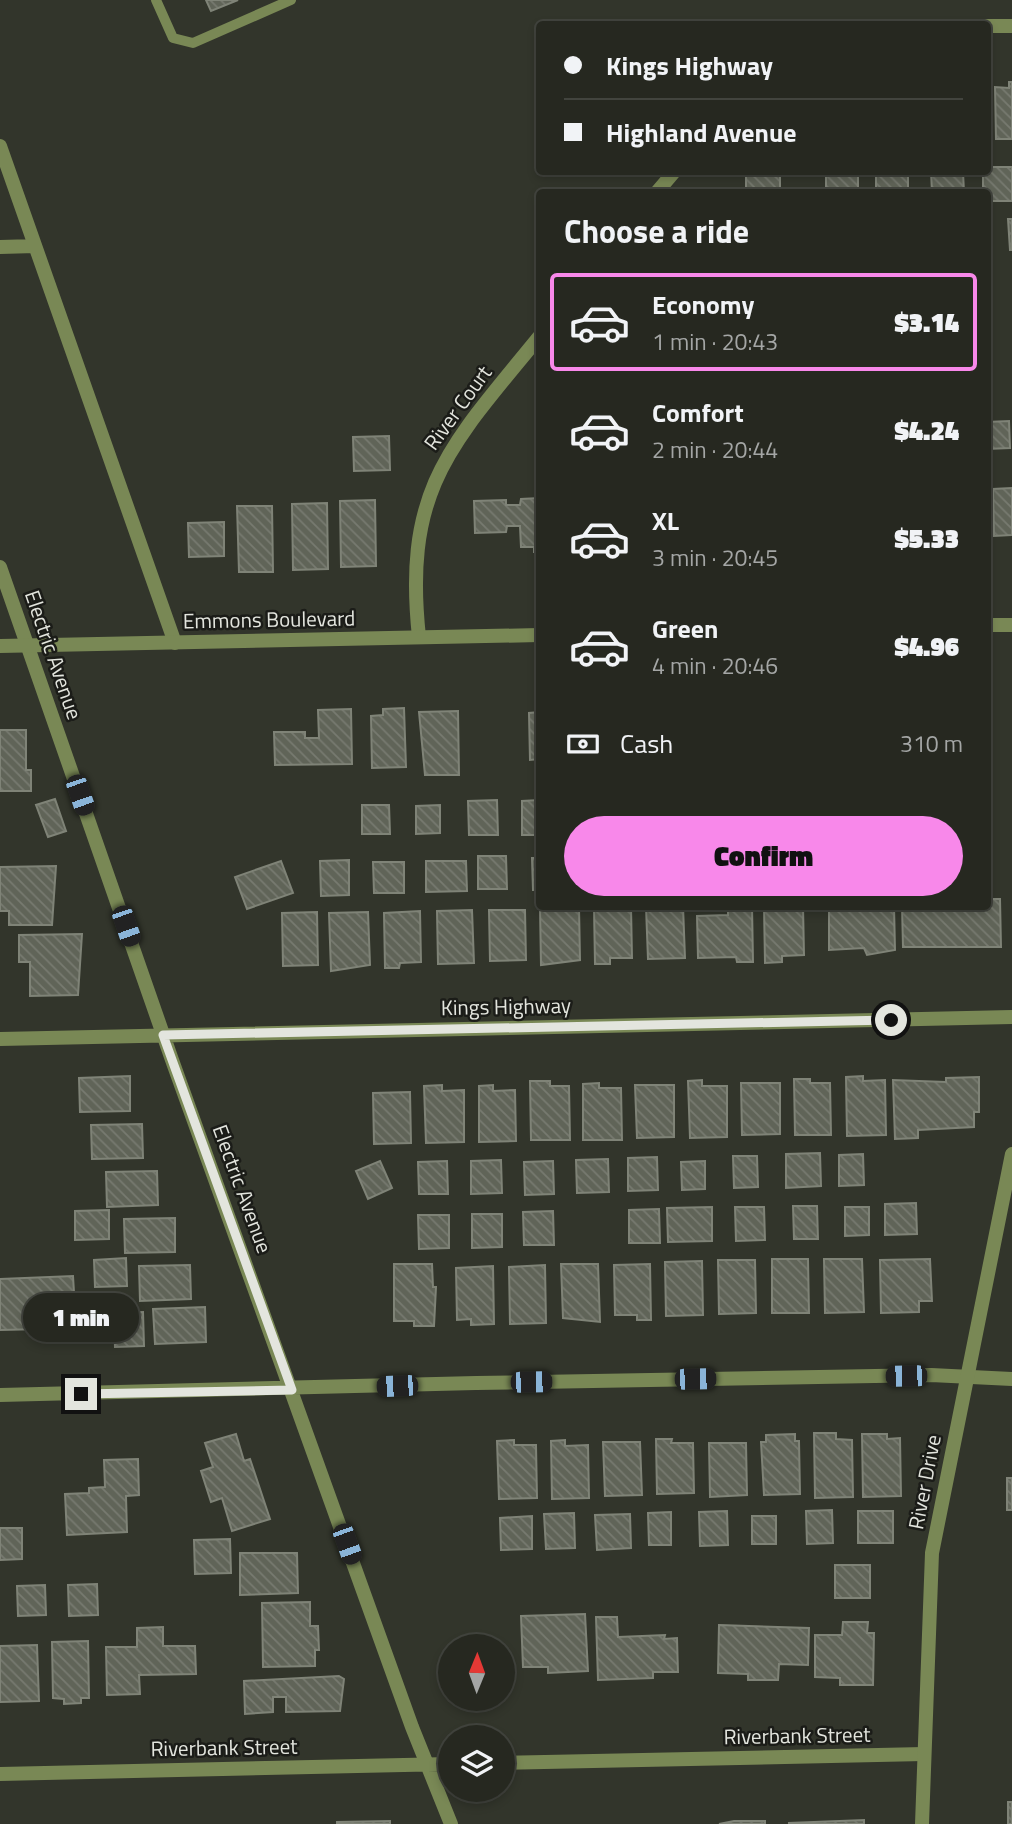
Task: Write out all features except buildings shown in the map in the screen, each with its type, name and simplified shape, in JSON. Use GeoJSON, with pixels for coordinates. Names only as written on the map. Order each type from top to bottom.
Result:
{"type":"FeatureCollection","features":[{"type":"Feature","properties":{"kind":"street"},"geometry":{"type":"LineString","coordinates":[[991,26],[1012,26]]}},
{"type":"Feature","properties":{"kind":"street"},"geometry":{"type":"LineString","coordinates":[[0,146],[175,643]]}},
{"type":"Feature","properties":{"kind":"street"},"geometry":{"type":"LineString","coordinates":[[660,189],[671,175]]}},
{"type":"Feature","properties":{"kind":"street"},"geometry":{"type":"LineString","coordinates":[[0,247],[35,246]]}},
{"type":"Feature","properties":{"kind":"street","name":"River Court"},"geometry":{"type":"LineString","coordinates":[[419,637],[415,575],[417,542],[428,496],[453,443],[536,341]]}},
{"type":"Feature","properties":{"kind":"street","name":"Electric Avenue"},"geometry":{"type":"LineString","coordinates":[[0,567],[163,1035],[426,1765],[451,1824]]}},
{"type":"Feature","properties":{"kind":"street"},"geometry":{"type":"LineString","coordinates":[[991,625],[1012,625]]}},
{"type":"Feature","properties":{"kind":"street","name":"Emmons Boulevard"},"geometry":{"type":"LineString","coordinates":[[0,646],[536,635]]}},
{"type":"Feature","properties":{"kind":"street","name":"Kings Highway"},"geometry":{"type":"LineString","coordinates":[[0,1039],[1012,1017]]}},
{"type":"Feature","properties":{"kind":"street","name":"River Drive"},"geometry":{"type":"LineString","coordinates":[[922,1824],[932,1553],[1012,1153]]}},
{"type":"Feature","properties":{"kind":"street"},"geometry":{"type":"LineString","coordinates":[[0,1395],[931,1375],[1012,1379]]}},
{"type":"Feature","properties":{"kind":"street","name":"Riverbank Street"},"geometry":{"type":"LineString","coordinates":[[515,1763],[924,1754]]}},
{"type":"Feature","properties":{"kind":"street","name":"Riverbank Street"},"geometry":{"type":"LineString","coordinates":[[0,1774],[438,1764]]}},
{"type":"Feature","properties":{"kind":"lane"},"geometry":{"type":"LineString","coordinates":[[156,0],[173,38],[192,43],[290,0]]}},
{"type":"Feature","properties":{"kind":"route"},"geometry":{"type":"LineString","coordinates":[[81,1394],[292,1390],[163,1035],[891,1020]]}}]}
